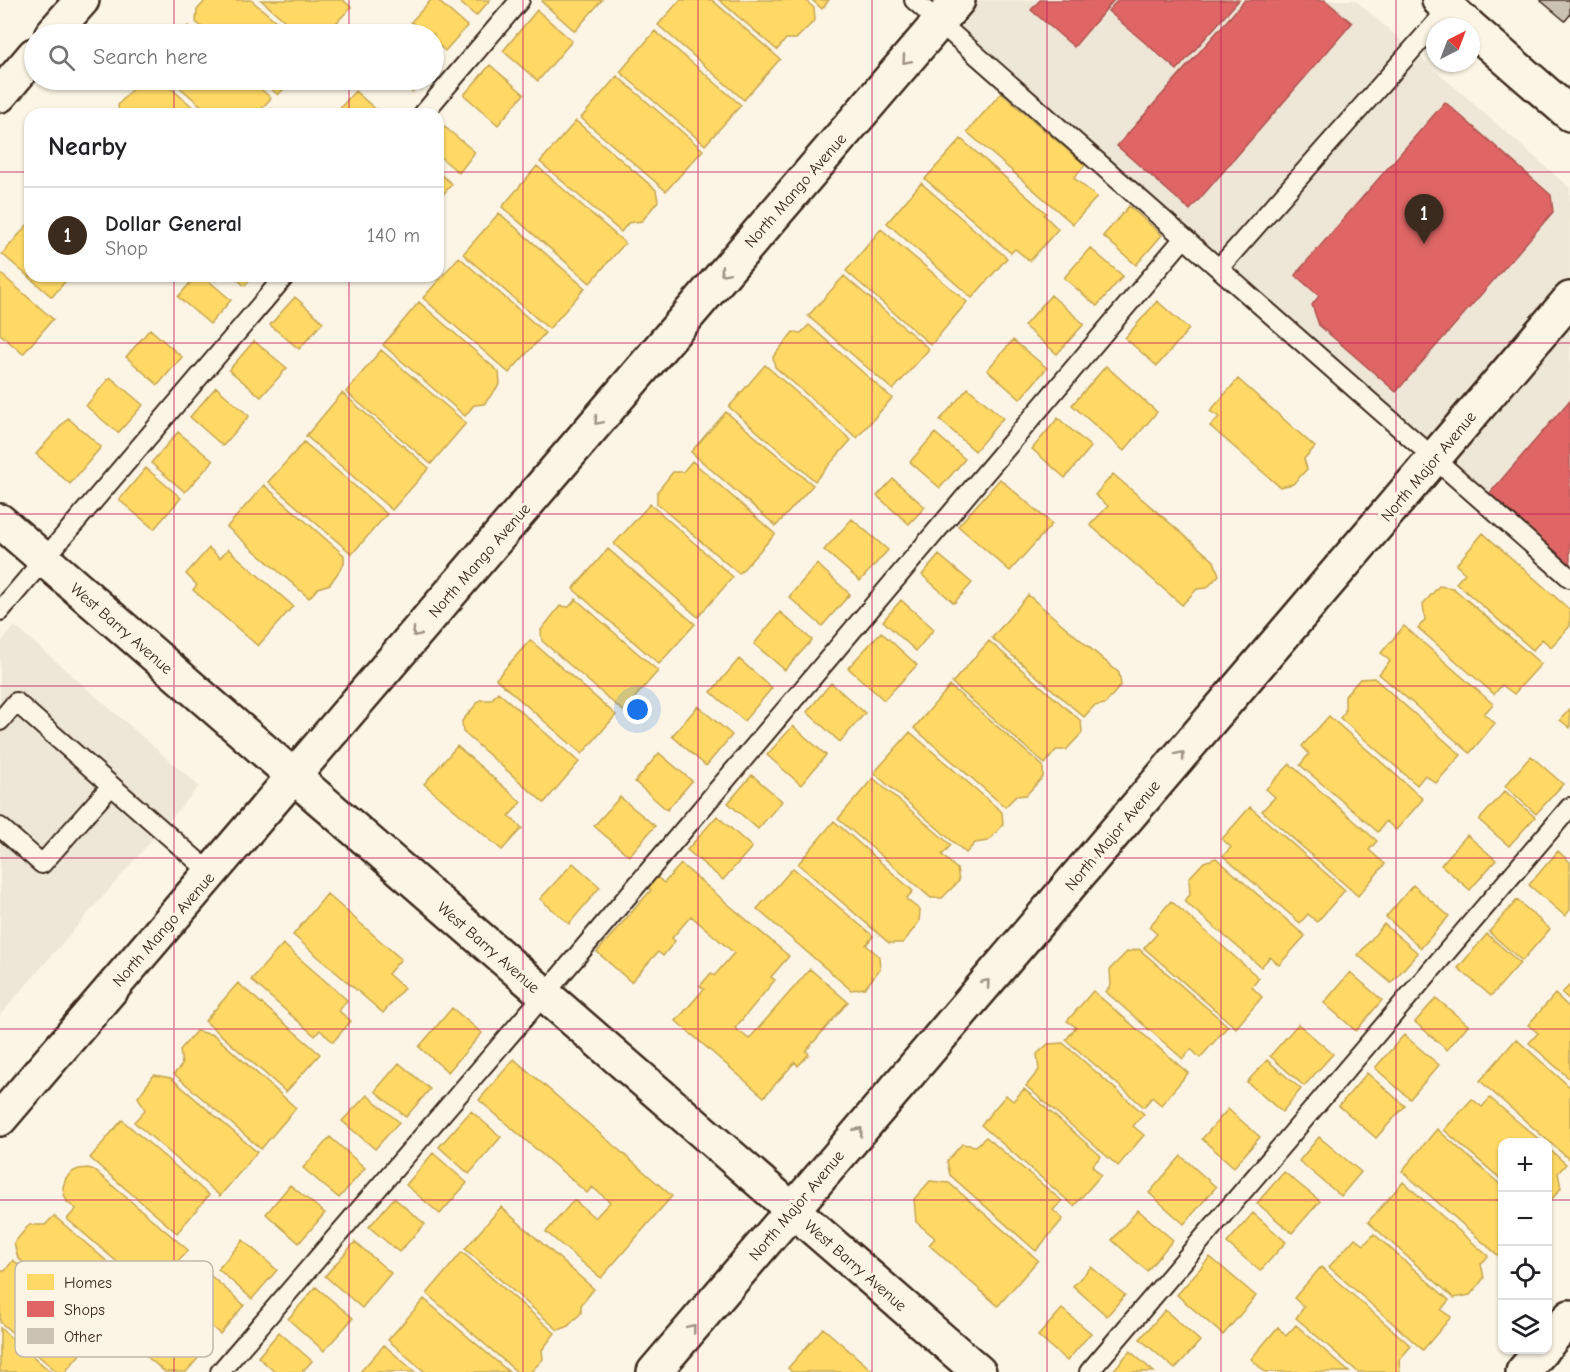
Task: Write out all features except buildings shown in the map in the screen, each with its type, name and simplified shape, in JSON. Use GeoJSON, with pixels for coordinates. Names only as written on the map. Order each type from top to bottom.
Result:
{"type":"FeatureCollection","features":[{"type":"Feature","properties":{"kind":"street"},"geometry":{"type":"LineString","coordinates":[[61,24],[82,0]]}},
{"type":"Feature","properties":{"kind":"street","name":"North Mango Avenue"},"geometry":{"type":"LineString","coordinates":[[0,1119],[948,11]]}},
{"type":"Feature","properties":{"kind":"street"},"geometry":{"type":"LineString","coordinates":[[1457,16],[1570,114]]}},
{"type":"Feature","properties":{"kind":"street"},"geometry":{"type":"LineString","coordinates":[[0,95],[24,67]]}},
{"type":"Feature","properties":{"kind":"street","name":"North Major Avenue"},"geometry":{"type":"LineString","coordinates":[[654,1372],[1570,299]]}},
{"type":"Feature","properties":{"kind":"street","name":"West Barry Avenue"},"geometry":{"type":"LineString","coordinates":[[0,521],[979,1372]]}},
{"type":"Feature","properties":{"kind":"street"},"geometry":{"type":"LineString","coordinates":[[1552,1338],[1570,1317]]}},
{"type":"Feature","properties":{"kind":"street"},"geometry":{"type":"LineString","coordinates":[[1523,1372],[1539,1354]]}},
{"type":"Feature","properties":{"kind":"lane"},"geometry":{"type":"LineString","coordinates":[[444,89],[520,0]]}},
{"type":"Feature","properties":{"kind":"lane"},"geometry":{"type":"LineString","coordinates":[[914,0],[948,11],[1184,238],[1570,578]]}},
{"type":"Feature","properties":{"kind":"lane"},"geometry":{"type":"LineString","coordinates":[[1219,268],[1457,16]]}},
{"type":"Feature","properties":{"kind":"lane"},"geometry":{"type":"LineString","coordinates":[[428,108],[443,90]]}},
{"type":"Feature","properties":{"kind":"lane"},"geometry":{"type":"LineString","coordinates":[[220,1372],[544,995],[1184,238]]}},
{"type":"Feature","properties":{"kind":"lane"},"geometry":{"type":"LineString","coordinates":[[0,611],[280,282]]}},
{"type":"Feature","properties":{"kind":"lane"},"geometry":{"type":"LineString","coordinates":[[0,721],[16,702],[211,873]]}},
{"type":"Feature","properties":{"kind":"lane"},"geometry":{"type":"LineString","coordinates":[[0,827],[42,864],[111,786]]}},
{"type":"Feature","properties":{"kind":"lane"},"geometry":{"type":"LineString","coordinates":[[1089,1372],[1570,807]]}},
{"type":"Feature","properties":{"kind":"shaded area"},"geometry":{"type":"Polygon","coordinates":[[[920,0],[1355,0],[1426,62],[1426,72],[1437,72],[1570,188],[1570,576],[920,0]]]}},
{"type":"Feature","properties":{"kind":"shaded area"},"geometry":{"type":"Polygon","coordinates":[[[15,626],[199,786],[0,1015],[0,643],[15,626]]]}},
{"type":"Feature","properties":{"kind":"place","name":"Dollar General"},"geometry":{"type":"Point","coordinates":[1424,244]}}]}
